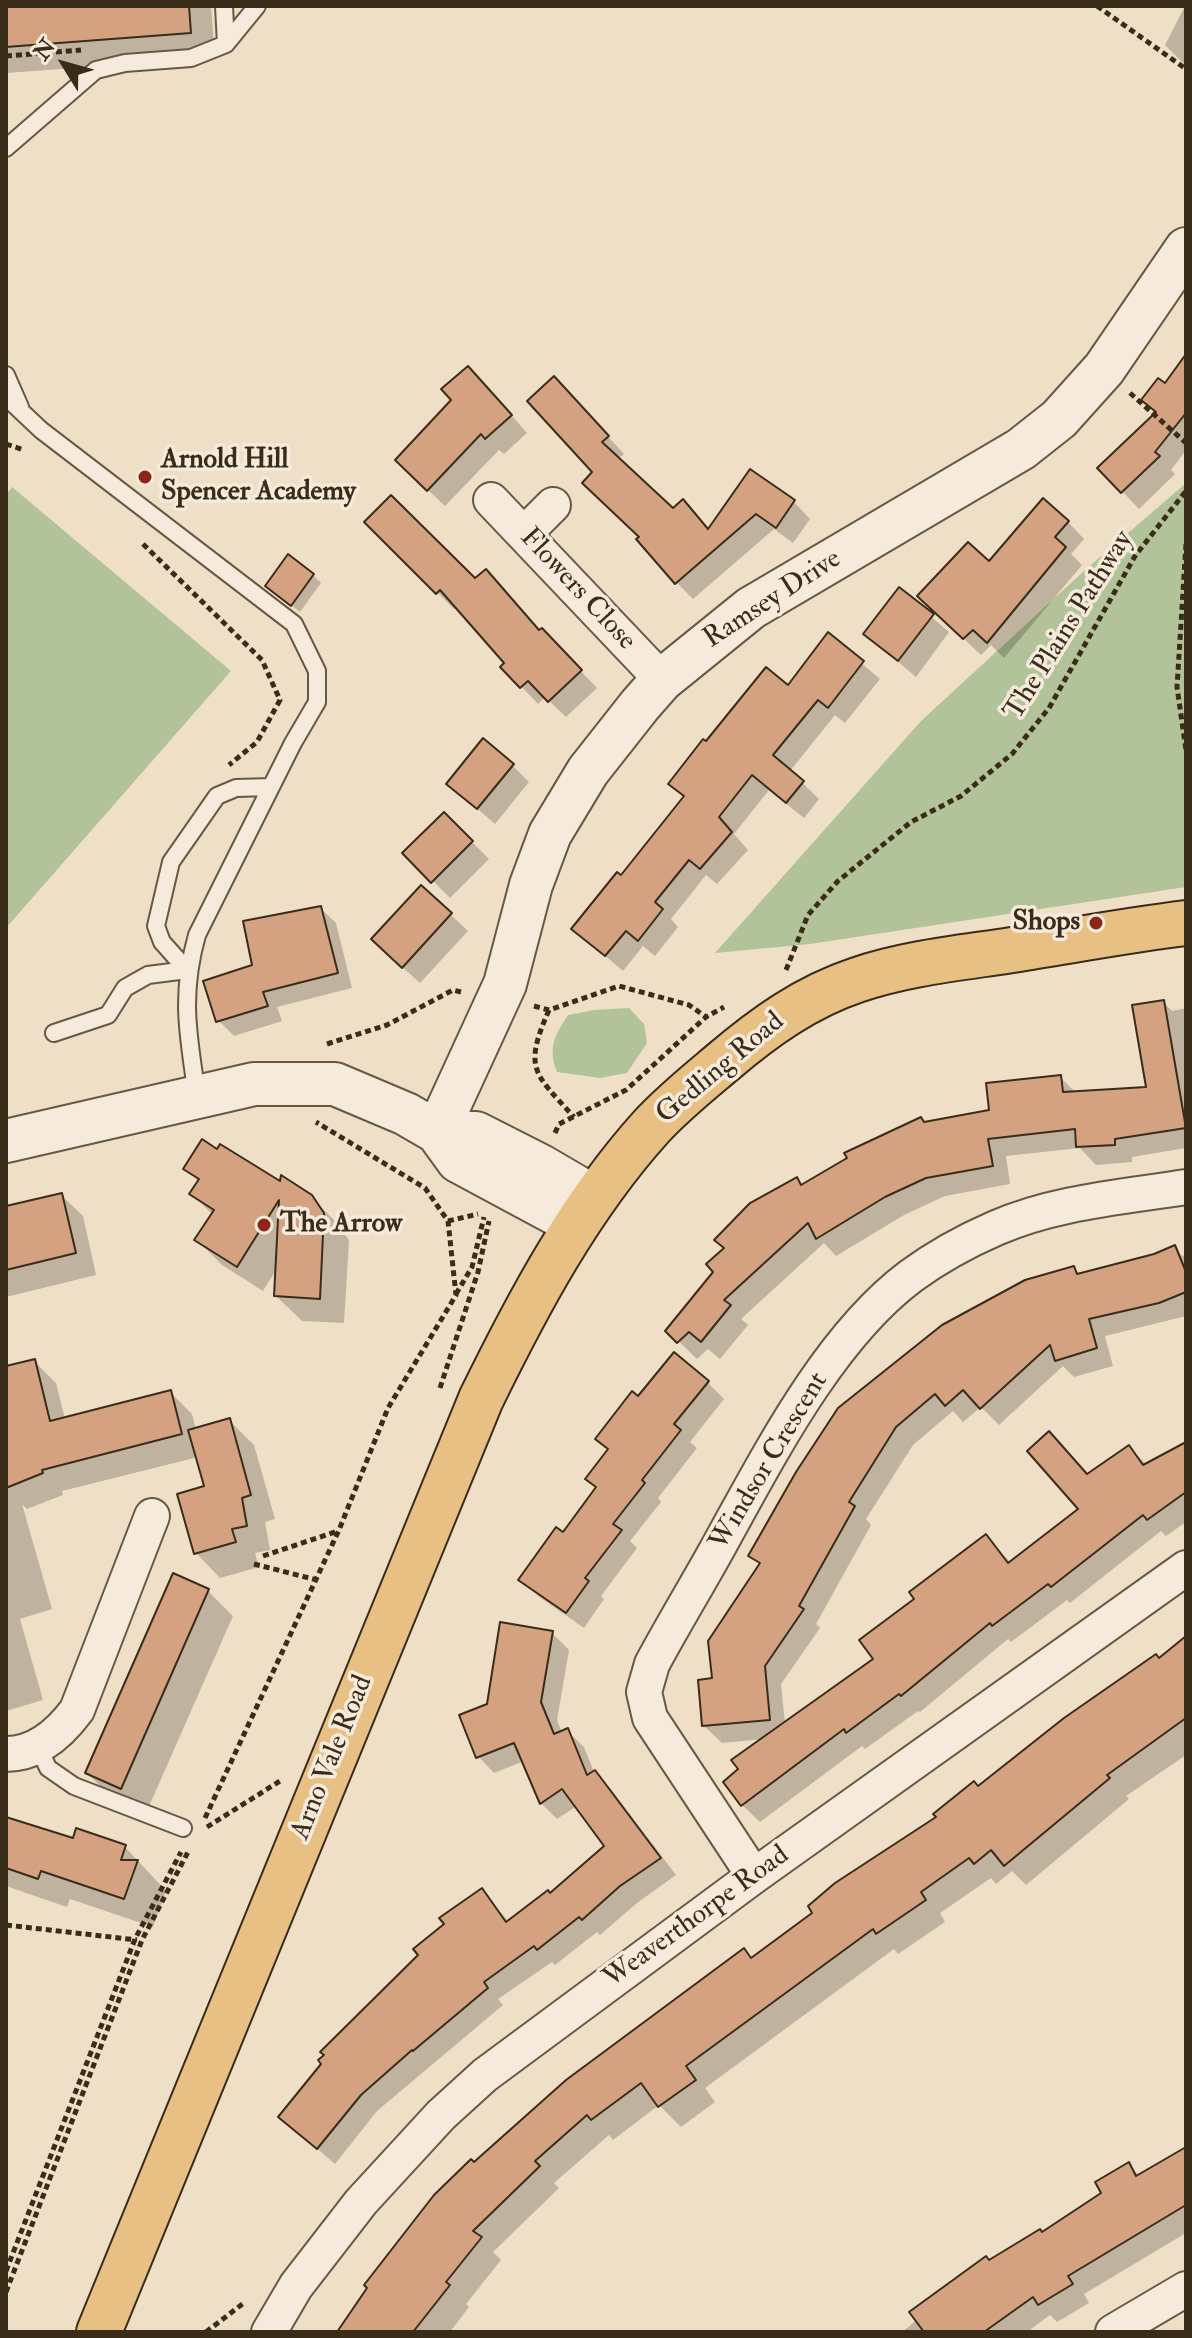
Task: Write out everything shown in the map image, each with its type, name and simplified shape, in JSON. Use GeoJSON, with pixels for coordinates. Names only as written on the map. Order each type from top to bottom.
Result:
{"type":"FeatureCollection","features":[{"type":"Feature","properties":{"kind":"main road","name":"Gedling Road"},"geometry":{"type":"LineString","coordinates":[[586,1211],[652,1126],[692,1087],[743,1043],[815,997],[856,980],[906,967],[1186,923]]}},
{"type":"Feature","properties":{"kind":"main road","name":"Arno Vale Road"},"geometry":{"type":"LineString","coordinates":[[99,2332],[481,1399],[522,1317],[586,1211]]}},
{"type":"Feature","properties":{"kind":"street","name":"Ramsey Drive"},"geometry":{"type":"LineString","coordinates":[[437,1132],[505,984],[531,885],[550,834],[588,771],[662,680],[751,608],[1021,449],[1059,419],[1104,369],[1186,249]]}},
{"type":"Feature","properties":{"kind":"street","name":"Flowers Close"},"geometry":{"type":"LineString","coordinates":[[491,500],[662,680]]}},
{"type":"Feature","properties":{"kind":"street"},"geometry":{"type":"LineString","coordinates":[[524,534],[553,505]]}},
{"type":"Feature","properties":{"kind":"street"},"geometry":{"type":"LineString","coordinates":[[6,1141],[254,1084],[335,1084],[394,1108],[437,1132],[489,1196],[586,1211]]}},
{"type":"Feature","properties":{"kind":"street"},"geometry":{"type":"LineString","coordinates":[[437,1132],[476,1133],[541,1166],[586,1211]]}},
{"type":"Feature","properties":{"kind":"street","name":"Windsor Crescent"},"geometry":{"type":"LineString","coordinates":[[754,1876],[650,1718],[644,1692],[656,1656],[775,1445],[835,1357],[868,1316],[930,1263],[973,1239],[1022,1218],[1058,1208],[1186,1187]]}},
{"type":"Feature","properties":{"kind":"street"},"geometry":{"type":"LineString","coordinates":[[22,1750],[61,1729],[77,1710],[152,1516]]}},
{"type":"Feature","properties":{"kind":"street","name":"Weaverthorpe Road"},"geometry":{"type":"LineString","coordinates":[[269,2332],[296,2286],[361,2202],[462,2095],[510,2054],[1186,1568]]}},
{"type":"Feature","properties":{"kind":"street"},"geometry":{"type":"LineString","coordinates":[[1113,2332],[1186,2289]]}},
{"type":"Feature","properties":{"kind":"lane"},"geometry":{"type":"LineString","coordinates":[[224,6],[226,44]]}},
{"type":"Feature","properties":{"kind":"lane"},"geometry":{"type":"LineString","coordinates":[[6,148],[96,70],[125,63],[191,58],[226,44],[257,6]]}},
{"type":"Feature","properties":{"kind":"lane"},"geometry":{"type":"LineString","coordinates":[[6,375],[22,412]]}},
{"type":"Feature","properties":{"kind":"lane"},"geometry":{"type":"LineString","coordinates":[[6,397],[41,430],[294,624],[317,671],[317,702],[197,935],[187,970],[186,1015],[197,1097]]}},
{"type":"Feature","properties":{"kind":"lane"},"geometry":{"type":"LineString","coordinates":[[187,970],[162,942],[156,926],[171,862],[217,796],[236,788],[271,787]]}},
{"type":"Feature","properties":{"kind":"lane"},"geometry":{"type":"LineString","coordinates":[[54,1033],[108,1015],[125,988],[148,975],[187,970]]}},
{"type":"Feature","properties":{"kind":"lane"},"geometry":{"type":"LineString","coordinates":[[22,1750],[74,1786],[191,1836]]}},
{"type":"Feature","properties":{"kind":"path"},"geometry":{"type":"LineString","coordinates":[[1097,6],[1186,69]]}},
{"type":"Feature","properties":{"kind":"path"},"geometry":{"type":"LineString","coordinates":[[6,56],[93,49]]}},
{"type":"Feature","properties":{"kind":"path"},"geometry":{"type":"LineString","coordinates":[[1104,369],[1186,443]]}},
{"type":"Feature","properties":{"kind":"path","name":"The Plains Pathway"},"geometry":{"type":"LineString","coordinates":[[784,975],[808,915],[838,881],[911,822],[961,796],[1012,754],[1049,708],[1135,556],[1186,491]]}},
{"type":"Feature","properties":{"kind":"path"},"geometry":{"type":"LineString","coordinates":[[1186,544],[1177,687],[1186,750]]}},
{"type":"Feature","properties":{"kind":"path"},"geometry":{"type":"LineString","coordinates":[[549,1010],[535,1042],[537,1076],[574,1117]]}},
{"type":"Feature","properties":{"kind":"path"},"geometry":{"type":"LineString","coordinates":[[541,1166],[559,1124],[626,1090],[706,1017]]}},
{"type":"Feature","properties":{"kind":"path"},"geometry":{"type":"LineString","coordinates":[[306,1116],[425,1188],[448,1221],[456,1295]]}},
{"type":"Feature","properties":{"kind":"path"},"geometry":{"type":"LineString","coordinates":[[448,1221],[489,1196]]}},
{"type":"Feature","properties":{"kind":"path"},"geometry":{"type":"LineString","coordinates":[[6,2271],[139,1940],[232,1763],[339,1530],[388,1408],[472,1267],[489,1196]]}},
{"type":"Feature","properties":{"kind":"path"},"geometry":{"type":"LineString","coordinates":[[263,1556],[339,1530]]}},
{"type":"Feature","properties":{"kind":"path"},"geometry":{"type":"LineString","coordinates":[[254,1564],[317,1580]]}},
{"type":"Feature","properties":{"kind":"path"},"geometry":{"type":"LineString","coordinates":[[191,1836],[278,1783]]}},
{"type":"Feature","properties":{"kind":"path"},"geometry":{"type":"LineString","coordinates":[[6,1925],[139,1940]]}},
{"type":"Feature","properties":{"kind":"path"},"geometry":{"type":"LineString","coordinates":[[6,2292],[139,1940]]}},
{"type":"Feature","properties":{"kind":"green space"},"geometry":{"type":"Polygon","coordinates":[[[1186,483],[1186,887],[810,944],[715,953],[921,721],[1084,571],[1186,483]]]}},
{"type":"Feature","properties":{"kind":"green space"},"geometry":{"type":"Polygon","coordinates":[[[12,487],[231,671],[6,928],[6,495],[12,487]]]}},
{"type":"Feature","properties":{"kind":"green space"},"geometry":{"type":"Polygon","coordinates":[[[629,1008],[644,1024],[647,1043],[627,1073],[600,1078],[557,1072],[554,1042],[568,1015],[629,1008]]]}},
{"type":"Feature","properties":{"kind":"building"},"geometry":{"type":"Polygon","coordinates":[[[6,6],[189,6],[191,33],[6,47],[6,6]]]}},
{"type":"Feature","properties":{"kind":"building"},"geometry":{"type":"Polygon","coordinates":[[[1186,354],[1186,413],[1155,452],[1160,456],[1121,493],[1097,468],[1156,412],[1141,400],[1158,378],[1165,383],[1186,354]]]}},
{"type":"Feature","properties":{"kind":"building"},"geometry":{"type":"Polygon","coordinates":[[[468,366],[512,415],[485,439],[481,434],[427,491],[395,460],[451,400],[441,389],[468,366]]]}},
{"type":"Feature","properties":{"kind":"building"},"geometry":{"type":"Polygon","coordinates":[[[554,376],[609,436],[602,442],[673,508],[683,499],[708,529],[750,469],[795,500],[776,528],[756,514],[675,584],[636,539],[639,537],[582,483],[592,472],[527,401],[554,376]]]}},
{"type":"Feature","properties":{"kind":"building"},"geometry":{"type":"Polygon","coordinates":[[[391,495],[475,578],[486,569],[539,630],[542,628],[582,670],[548,702],[528,681],[520,688],[500,667],[504,663],[440,590],[436,594],[364,522],[391,495]]]}},
{"type":"Feature","properties":{"kind":"building"},"geometry":{"type":"Polygon","coordinates":[[[1043,498],[1069,521],[1055,537],[1066,547],[987,643],[973,630],[963,639],[917,596],[968,542],[989,561],[1043,498]]]}},
{"type":"Feature","properties":{"kind":"building"},"geometry":{"type":"Polygon","coordinates":[[[288,554],[314,574],[291,606],[265,586],[288,554]]]}},
{"type":"Feature","properties":{"kind":"building"},"geometry":{"type":"Polygon","coordinates":[[[899,587],[934,614],[898,661],[863,634],[899,587]]]}},
{"type":"Feature","properties":{"kind":"building"},"geometry":{"type":"Polygon","coordinates":[[[828,632],[864,661],[828,708],[818,700],[773,755],[804,781],[786,803],[752,775],[719,817],[732,832],[700,869],[689,860],[655,902],[663,909],[638,941],[626,931],[605,956],[571,929],[617,872],[621,875],[684,796],[668,784],[766,667],[788,685],[828,632]]]}},
{"type":"Feature","properties":{"kind":"building"},"geometry":{"type":"Polygon","coordinates":[[[483,738],[514,764],[477,809],[446,784],[483,738]]]}},
{"type":"Feature","properties":{"kind":"building"},"geometry":{"type":"Polygon","coordinates":[[[444,812],[473,841],[431,883],[402,853],[444,812]]]}},
{"type":"Feature","properties":{"kind":"building"},"geometry":{"type":"Polygon","coordinates":[[[421,885],[452,913],[402,968],[371,939],[421,885]]]}},
{"type":"Feature","properties":{"kind":"building"},"geometry":{"type":"Polygon","coordinates":[[[321,906],[338,973],[263,992],[268,1006],[216,1022],[203,981],[252,965],[243,921],[321,906]]]}},
{"type":"Feature","properties":{"kind":"building"},"geometry":{"type":"Polygon","coordinates":[[[1164,1000],[1186,1128],[1115,1139],[1115,1145],[1076,1147],[1075,1129],[988,1139],[993,1166],[926,1178],[885,1197],[816,1239],[808,1223],[724,1300],[731,1305],[701,1342],[689,1332],[677,1343],[665,1331],[713,1272],[706,1264],[724,1248],[714,1240],[750,1203],[797,1177],[801,1185],[847,1158],[844,1153],[921,1117],[924,1122],[989,1110],[986,1083],[1061,1075],[1063,1092],[1146,1087],[1132,1005],[1164,1000]]]}},
{"type":"Feature","properties":{"kind":"building","name":"The Arrow"},"geometry":{"type":"Polygon","coordinates":[[[202,1139],[217,1149],[220,1144],[280,1181],[281,1175],[312,1195],[324,1213],[320,1299],[274,1296],[279,1200],[237,1267],[194,1240],[214,1210],[189,1194],[199,1179],[183,1169],[202,1139]]]}},
{"type":"Feature","properties":{"kind":"building"},"geometry":{"type":"Polygon","coordinates":[[[62,1193],[76,1253],[6,1270],[6,1206],[62,1193]]]}},
{"type":"Feature","properties":{"kind":"building"},"geometry":{"type":"Polygon","coordinates":[[[1175,1245],[1186,1272],[1186,1292],[1159,1303],[1089,1319],[1097,1348],[1055,1361],[1050,1345],[980,1409],[963,1390],[945,1406],[935,1394],[896,1427],[849,1502],[855,1506],[799,1606],[804,1609],[765,1666],[770,1720],[702,1726],[698,1680],[712,1678],[708,1641],[760,1563],[748,1556],[796,1472],[838,1408],[942,1325],[1025,1280],[1074,1266],[1077,1274],[1154,1254],[1175,1245]]]}},
{"type":"Feature","properties":{"kind":"building"},"geometry":{"type":"Polygon","coordinates":[[[674,1352],[709,1381],[674,1424],[681,1430],[613,1524],[622,1530],[585,1578],[589,1581],[566,1613],[518,1580],[556,1527],[563,1532],[596,1487],[585,1479],[608,1449],[595,1439],[632,1391],[638,1396],[674,1352]]]}},
{"type":"Feature","properties":{"kind":"building"},"geometry":{"type":"Polygon","coordinates":[[[35,1359],[50,1421],[171,1390],[182,1434],[42,1470],[43,1473],[6,1488],[6,1366],[35,1359]]]}},
{"type":"Feature","properties":{"kind":"building"},"geometry":{"type":"Polygon","coordinates":[[[230,1418],[251,1495],[242,1498],[247,1526],[232,1529],[236,1542],[194,1554],[177,1494],[204,1486],[188,1430],[230,1418]]]}},
{"type":"Feature","properties":{"kind":"building"},"geometry":{"type":"Polygon","coordinates":[[[1049,1431],[1087,1474],[1129,1445],[1143,1465],[1186,1442],[1186,1492],[1147,1520],[1143,1515],[1051,1587],[1048,1584],[992,1626],[990,1623],[901,1696],[899,1694],[846,1733],[844,1729],[741,1806],[723,1782],[738,1769],[731,1760],[873,1659],[859,1640],[914,1599],[909,1592],[986,1534],[1008,1563],[1078,1509],[1027,1451],[1049,1431]]]}},
{"type":"Feature","properties":{"kind":"building"},"geometry":{"type":"Polygon","coordinates":[[[173,1573],[209,1589],[121,1789],[85,1773],[173,1573]]]}},
{"type":"Feature","properties":{"kind":"building"},"geometry":{"type":"Polygon","coordinates":[[[500,1622],[553,1631],[541,1702],[554,1734],[568,1728],[587,1775],[595,1770],[661,1858],[620,1886],[582,1920],[579,1917],[537,1950],[534,1946],[484,1982],[488,1988],[361,2095],[317,2149],[278,2117],[321,2064],[318,2060],[324,2055],[320,2052],[418,1955],[413,1949],[444,1924],[439,1918],[482,1888],[506,1922],[548,1890],[550,1893],[604,1846],[562,1789],[540,1804],[514,1743],[476,1758],[459,1715],[487,1704],[500,1622]]]}},
{"type":"Feature","properties":{"kind":"building"},"geometry":{"type":"Polygon","coordinates":[[[1186,1636],[1186,1718],[1107,1775],[1110,1778],[1004,1866],[991,1850],[974,1864],[969,1858],[921,1892],[926,1900],[876,1934],[873,1929],[686,2066],[696,2080],[658,2107],[641,2083],[591,2120],[587,2115],[535,2161],[540,2166],[473,2231],[482,2237],[446,2282],[450,2285],[413,2332],[337,2332],[367,2288],[364,2285],[434,2195],[471,2159],[474,2162],[566,2080],[744,1948],[751,1958],[812,1913],[808,1906],[835,1883],[936,1817],[933,1814],[974,1781],[978,1786],[1064,1718],[1156,1654],[1159,1658],[1186,1636]]]}},
{"type":"Feature","properties":{"kind":"building"},"geometry":{"type":"Polygon","coordinates":[[[6,1817],[73,1838],[76,1828],[126,1845],[121,1860],[138,1860],[124,1899],[41,1871],[38,1879],[6,1868],[6,1817]]]}},
{"type":"Feature","properties":{"kind":"building"},"geometry":{"type":"Polygon","coordinates":[[[1186,2147],[1186,2205],[1068,2276],[1073,2284],[1038,2305],[1033,2297],[984,2332],[924,2332],[909,2312],[986,2256],[989,2260],[1040,2229],[1042,2232],[1101,2193],[1095,2182],[1129,2162],[1136,2176],[1186,2147]]]}},
{"type":"Feature","properties":{"kind":"place","name":"Arnold Hill Spencer Academy"},"geometry":{"type":"Point","coordinates":[145,477]}},
{"type":"Feature","properties":{"kind":"place","name":"Shops"},"geometry":{"type":"Point","coordinates":[1096,923]}},
{"type":"Feature","properties":{"kind":"place","name":"The Arrow"},"geometry":{"type":"Point","coordinates":[264,1225]}}]}
